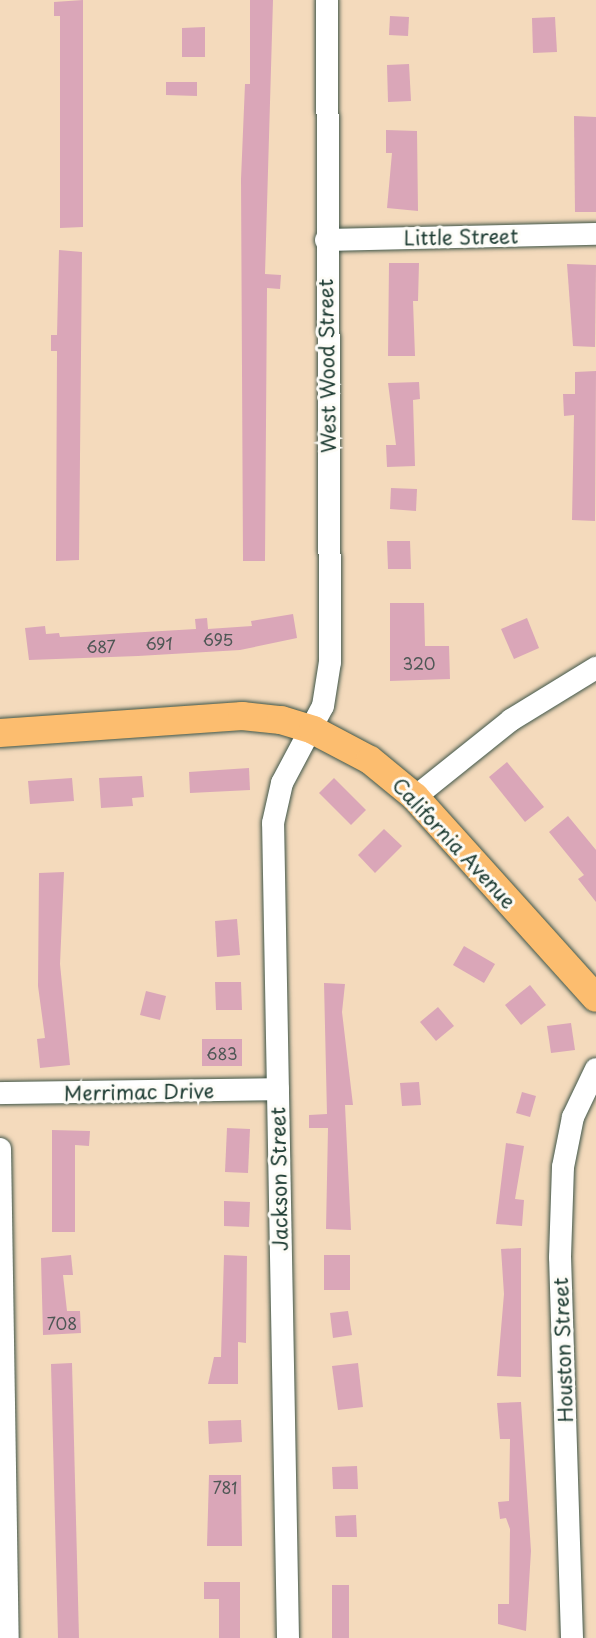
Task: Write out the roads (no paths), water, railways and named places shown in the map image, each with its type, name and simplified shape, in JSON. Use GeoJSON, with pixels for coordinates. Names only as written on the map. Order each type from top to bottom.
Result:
{"type":"FeatureCollection","features":[{"type":"Feature","properties":{"kind":"main road","name":"California Avenue"},"geometry":{"type":"LineString","coordinates":[[0,733],[242,716],[281,720],[313,730],[370,760],[415,797],[596,998]]}},
{"type":"Feature","properties":{"kind":"street","name":"West Wood Street"},"geometry":{"type":"LineString","coordinates":[[313,730],[330,662],[326,240],[327,0]]}},
{"type":"Feature","properties":{"kind":"street","name":"Little Street"},"geometry":{"type":"LineString","coordinates":[[326,240],[596,234]]}},
{"type":"Feature","properties":{"kind":"street"},"geometry":{"type":"LineString","coordinates":[[415,797],[511,720],[596,668]]}},
{"type":"Feature","properties":{"kind":"street","name":"Jackson Street"},"geometry":{"type":"LineString","coordinates":[[288,1638],[273,823],[282,783],[313,730]]}},
{"type":"Feature","properties":{"kind":"street","name":"Houston Street"},"geometry":{"type":"LineString","coordinates":[[572,1638],[560,1257],[563,1167],[573,1117],[596,1069]]}},
{"type":"Feature","properties":{"kind":"street","name":"Merrimac Drive"},"geometry":{"type":"LineString","coordinates":[[0,1094],[278,1089]]}},
{"type":"Feature","properties":{"kind":"street"},"geometry":{"type":"LineString","coordinates":[[0,1149],[8,1638]]}}]}
